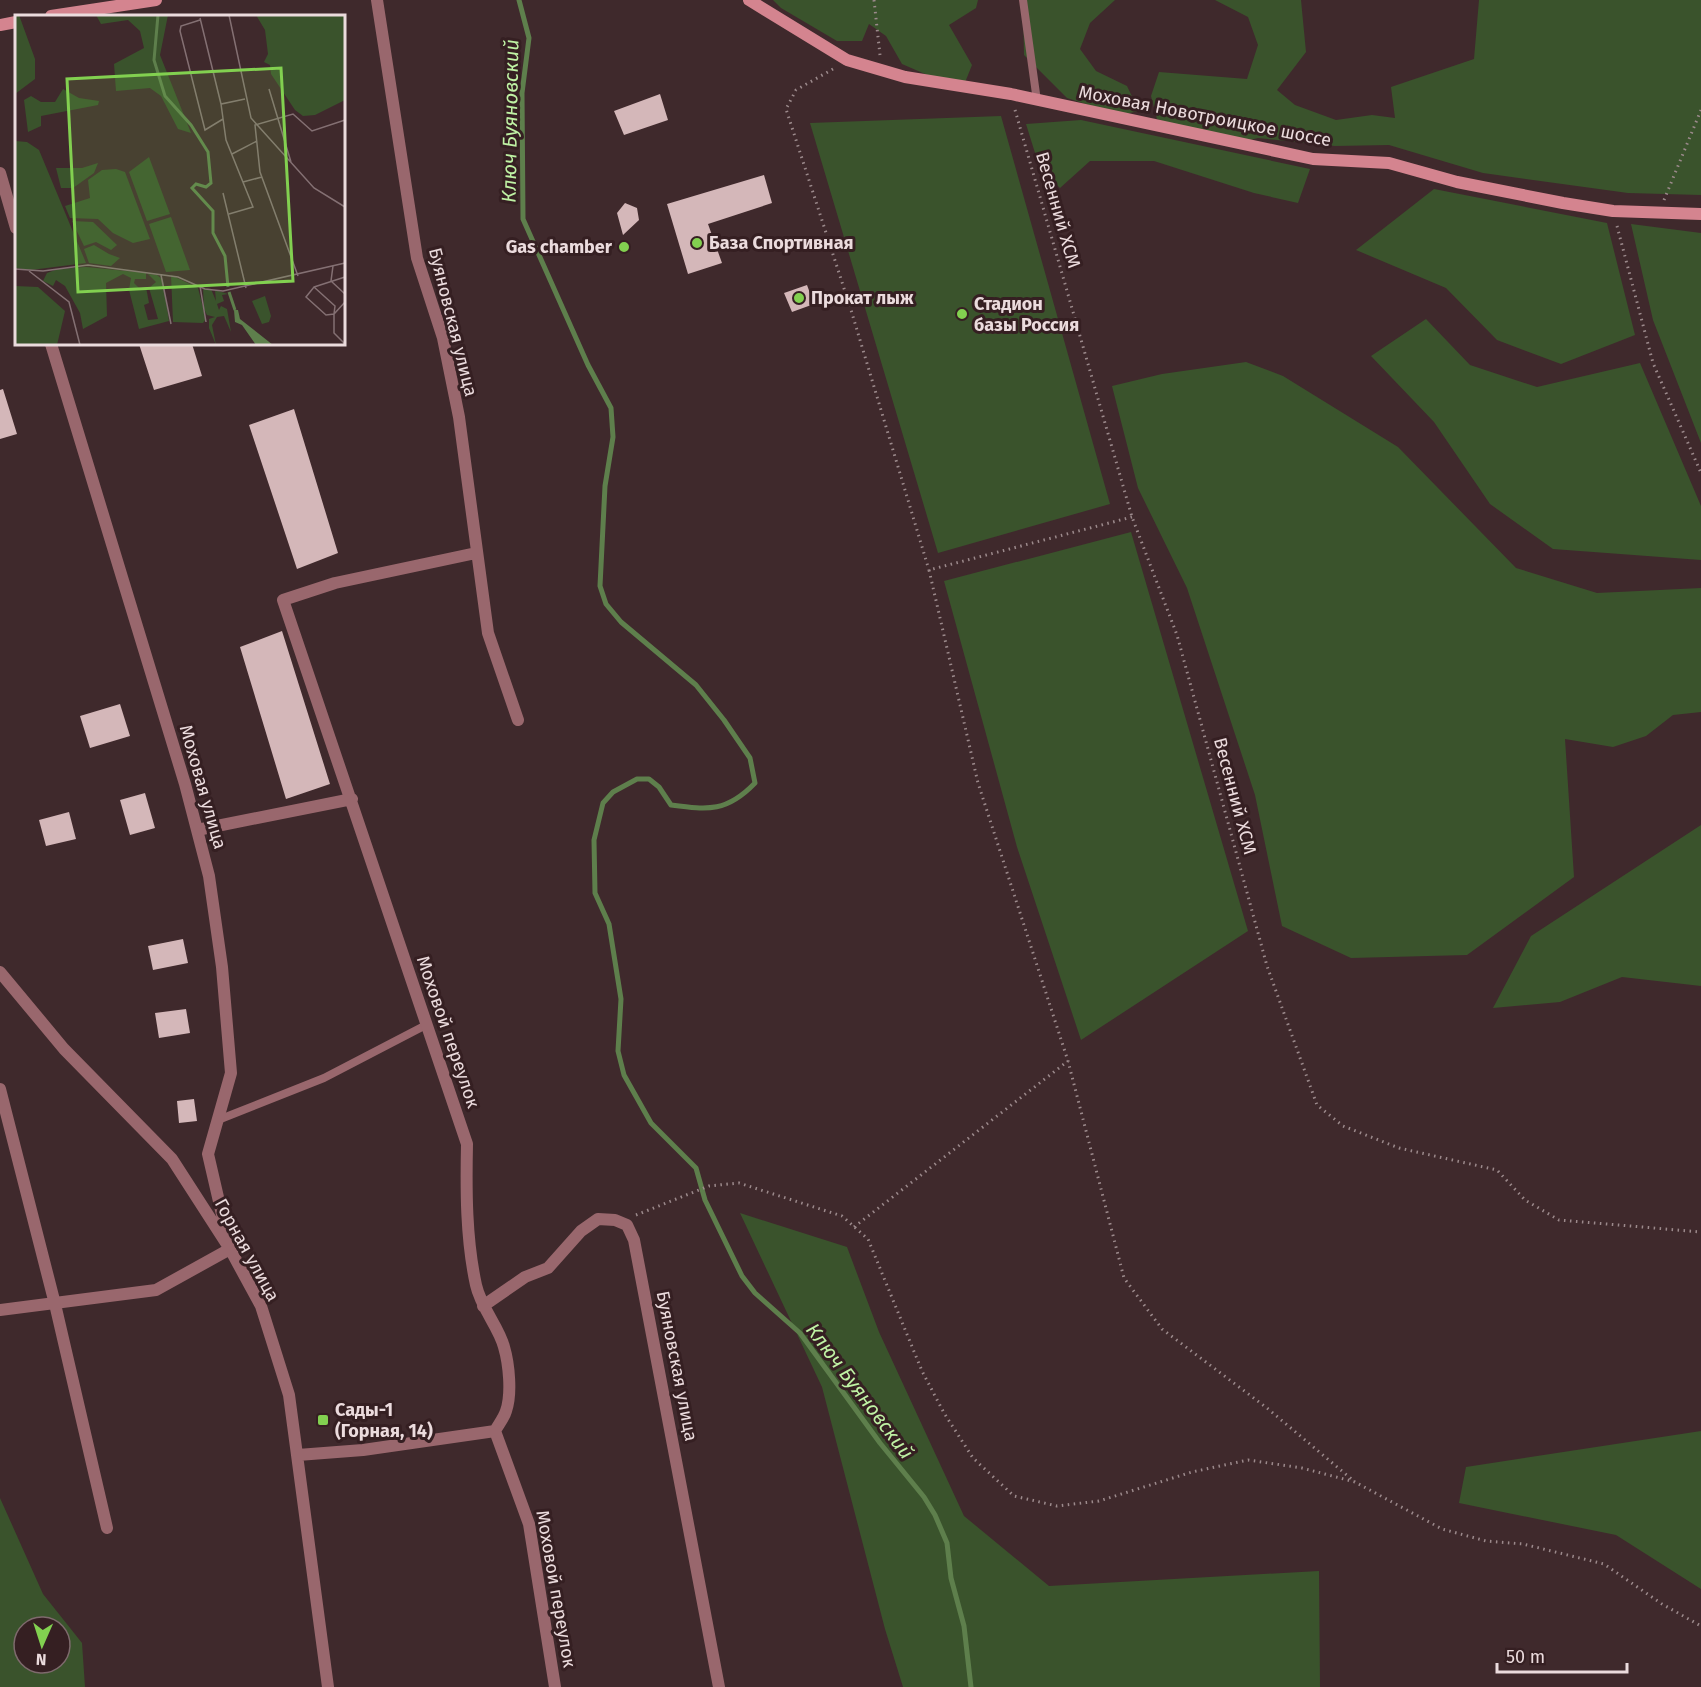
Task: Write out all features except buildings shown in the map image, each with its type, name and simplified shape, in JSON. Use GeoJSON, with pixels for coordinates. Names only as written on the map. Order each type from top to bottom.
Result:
{"type":"FeatureCollection","features":[{"type":"Feature","properties":{"kind":"main road"},"geometry":{"type":"LineString","coordinates":[[58,15],[156,0]]}},
{"type":"Feature","properties":{"kind":"main road","name":"Моховая Новотроицкое шоссе"},"geometry":{"type":"LineString","coordinates":[[749,0],[848,60],[904,77],[1011,94],[1313,159],[1389,164],[1457,182],[1614,211],[1701,213]]}},
{"type":"Feature","properties":{"kind":"main road"},"geometry":{"type":"LineString","coordinates":[[0,25],[15,22]]}},
{"type":"Feature","properties":{"kind":"street","name":"Буяновская улица"},"geometry":{"type":"LineString","coordinates":[[377,0],[417,258],[442,338],[459,417],[488,633],[518,720]]}},
{"type":"Feature","properties":{"kind":"street"},"geometry":{"type":"LineString","coordinates":[[0,173],[15,225]]}},
{"type":"Feature","properties":{"kind":"street","name":"Моховая улица"},"geometry":{"type":"LineString","coordinates":[[51,345],[209,876],[219,945],[231,1073],[208,1154],[230,1249]]}},
{"type":"Feature","properties":{"kind":"street","name":"Моховой переулок"},"geometry":{"type":"LineString","coordinates":[[476,553],[335,583],[283,600],[467,1143],[466,1185],[470,1245],[476,1286],[483,1306],[504,1346],[509,1389],[506,1411],[495,1431],[529,1524],[555,1687]]}},
{"type":"Feature","properties":{"kind":"street"},"geometry":{"type":"LineString","coordinates":[[197,830],[352,799]]}},
{"type":"Feature","properties":{"kind":"street","name":"Горная улица"},"geometry":{"type":"LineString","coordinates":[[0,972],[64,1049],[172,1159],[230,1249],[261,1306],[288,1395],[328,1687]]}},
{"type":"Feature","properties":{"kind":"street"},"geometry":{"type":"LineString","coordinates":[[0,1089],[55,1304],[107,1528]]}},
{"type":"Feature","properties":{"kind":"street"},"geometry":{"type":"LineString","coordinates":[[483,1306],[525,1277],[548,1268],[581,1231],[598,1220],[621,1223]]}},
{"type":"Feature","properties":{"kind":"street","name":"Буяновская улица"},"geometry":{"type":"LineString","coordinates":[[621,1223],[627,1225],[634,1240],[719,1687]]}},
{"type":"Feature","properties":{"kind":"street"},"geometry":{"type":"LineString","coordinates":[[0,1310],[156,1290],[230,1249]]}},
{"type":"Feature","properties":{"kind":"street"},"geometry":{"type":"LineString","coordinates":[[298,1455],[363,1450],[495,1431]]}},
{"type":"Feature","properties":{"kind":"lane"},"geometry":{"type":"LineString","coordinates":[[1023,0],[1037,101]]}},
{"type":"Feature","properties":{"kind":"lane"},"geometry":{"type":"LineString","coordinates":[[218,1120],[324,1078],[426,1025]]}},
{"type":"Feature","properties":{"kind":"path"},"geometry":{"type":"LineString","coordinates":[[874,0],[881,70]]}},
{"type":"Feature","properties":{"kind":"path"},"geometry":{"type":"LineString","coordinates":[[848,60],[796,90],[786,109],[851,310],[929,570],[978,783],[1068,1061],[1124,1278],[1162,1329],[1267,1408],[1355,1482],[1443,1529],[1486,1541],[1523,1544],[1604,1564],[1662,1604],[1701,1626]]}},
{"type":"Feature","properties":{"kind":"path","name":"Весенний ХСМ"},"geometry":{"type":"LineString","coordinates":[[1011,94],[1132,517],[1177,635],[1267,966],[1317,1105],[1343,1126],[1399,1148],[1497,1170],[1525,1200],[1559,1220],[1701,1232]]}},
{"type":"Feature","properties":{"kind":"path"},"geometry":{"type":"LineString","coordinates":[[1658,213],[1701,110]]}},
{"type":"Feature","properties":{"kind":"path"},"geometry":{"type":"LineString","coordinates":[[1614,211],[1653,363],[1701,473]]}},
{"type":"Feature","properties":{"kind":"path"},"geometry":{"type":"LineString","coordinates":[[929,570],[1132,517]]}},
{"type":"Feature","properties":{"kind":"path"},"geometry":{"type":"LineString","coordinates":[[854,1227],[1068,1061]]}},
{"type":"Feature","properties":{"kind":"path"},"geometry":{"type":"LineString","coordinates":[[621,1223],[709,1186],[739,1183],[842,1216],[867,1239],[922,1371],[944,1413],[973,1458],[1014,1496],[1057,1506],[1099,1501],[1192,1472],[1248,1460],[1302,1468],[1355,1482]]}},
{"type":"Feature","properties":{"kind":"green space"},"geometry":{"type":"Polygon","coordinates":[[[773,0],[978,0],[976,8],[949,25],[972,65],[962,90],[902,64],[886,36],[869,24],[862,41],[837,41],[781,8],[773,0]]]}},
{"type":"Feature","properties":{"kind":"green space"},"geometry":{"type":"Polygon","coordinates":[[[1023,0],[1115,0],[1090,23],[1080,49],[1096,71],[1127,86],[1139,111],[1120,115],[1067,98],[1024,55],[1023,0]]]}},
{"type":"Feature","properties":{"kind":"green space"},"geometry":{"type":"Polygon","coordinates":[[[1215,0],[1301,0],[1306,52],[1277,90],[1295,105],[1336,120],[1372,115],[1395,118],[1391,87],[1474,59],[1479,0],[1701,0],[1701,195],[1628,193],[1483,173],[1389,145],[1335,146],[1258,138],[1229,145],[1157,119],[1151,96],[1159,72],[1247,79],[1258,45],[1248,17],[1215,0]]]}},
{"type":"Feature","properties":{"kind":"green space","name":"Стадион базы Россия"},"geometry":{"type":"Polygon","coordinates":[[[1001,116],[1110,504],[938,553],[810,123],[1001,116]]]}},
{"type":"Feature","properties":{"kind":"green space"},"geometry":{"type":"Polygon","coordinates":[[[1081,120],[1310,169],[1298,203],[1254,193],[1154,161],[1090,161],[1060,188],[1040,169],[1026,124],[1081,120]]]}},
{"type":"Feature","properties":{"kind":"green space"},"geometry":{"type":"Polygon","coordinates":[[[1434,189],[1607,223],[1635,335],[1561,364],[1497,340],[1446,288],[1356,250],[1434,189]]]}},
{"type":"Feature","properties":{"kind":"green space"},"geometry":{"type":"Polygon","coordinates":[[[1631,224],[1701,233],[1701,443],[1653,320],[1631,224]]]}},
{"type":"Feature","properties":{"kind":"green space"},"geometry":{"type":"Polygon","coordinates":[[[1426,319],[1470,365],[1537,387],[1640,363],[1701,506],[1701,560],[1553,549],[1490,504],[1434,422],[1371,356],[1426,319]]]}},
{"type":"Feature","properties":{"kind":"green space"},"geometry":{"type":"Polygon","coordinates":[[[1246,362],[1283,376],[1398,447],[1516,568],[1597,593],[1701,588],[1701,712],[1673,715],[1646,736],[1613,747],[1565,739],[1574,877],[1467,955],[1351,958],[1282,926],[1255,795],[1187,588],[1138,488],[1112,386],[1162,374],[1246,362]]]}},
{"type":"Feature","properties":{"kind":"green space"},"geometry":{"type":"Polygon","coordinates":[[[1131,532],[1248,931],[1081,1040],[1017,847],[944,581],[1131,532]]]}},
{"type":"Feature","properties":{"kind":"green space"},"geometry":{"type":"Polygon","coordinates":[[[1701,825],[1701,986],[1622,977],[1560,1002],[1493,1008],[1531,936],[1701,825]]]}},
{"type":"Feature","properties":{"kind":"green space"},"geometry":{"type":"Polygon","coordinates":[[[740,1213],[847,1247],[879,1332],[964,1516],[1049,1586],[1319,1571],[1320,1687],[903,1687],[885,1629],[822,1387],[740,1213]]]}},
{"type":"Feature","properties":{"kind":"green space"},"geometry":{"type":"Polygon","coordinates":[[[1701,1431],[1701,1589],[1616,1535],[1459,1503],[1466,1467],[1701,1431]]]}},
{"type":"Feature","properties":{"kind":"green space"},"geometry":{"type":"Polygon","coordinates":[[[0,1498],[43,1594],[60,1615],[12,1615],[12,1675],[72,1675],[72,1630],[82,1643],[85,1687],[0,1687],[0,1498]]]}},
{"type":"Feature","properties":{"kind":"waterway","name":"Ключ Буяновский"},"geometry":{"type":"LineString","coordinates":[[519,0],[529,38],[522,93],[523,219],[588,365],[611,408],[613,437],[605,486],[600,586],[606,604],[621,622],[696,685],[724,720],[750,758],[755,783],[726,804],[696,808],[671,805],[659,787],[649,779],[637,779],[613,792],[603,803],[594,840],[595,893],[609,924],[621,999],[618,1051],[624,1075],[651,1123],[696,1168],[705,1200],[742,1276],[755,1293],[800,1333],[880,1443],[924,1497],[935,1515],[947,1543],[951,1578],[964,1626],[971,1687]]}},
{"type":"Feature","properties":{"kind":"place","name":"База Спортивная"},"geometry":{"type":"Point","coordinates":[697,243]}},
{"type":"Feature","properties":{"kind":"place","name":"Gas chamber"},"geometry":{"type":"Point","coordinates":[624,247]}},
{"type":"Feature","properties":{"kind":"place","name":"Прокат лыж"},"geometry":{"type":"Point","coordinates":[799,298]}},
{"type":"Feature","properties":{"kind":"place","name":"Стадион базы Россия"},"geometry":{"type":"Point","coordinates":[962,314]}},
{"type":"Feature","properties":{"kind":"place","name":"Сады-1 (Горная, 14)"},"geometry":{"type":"Point","coordinates":[323,1420]}}]}
